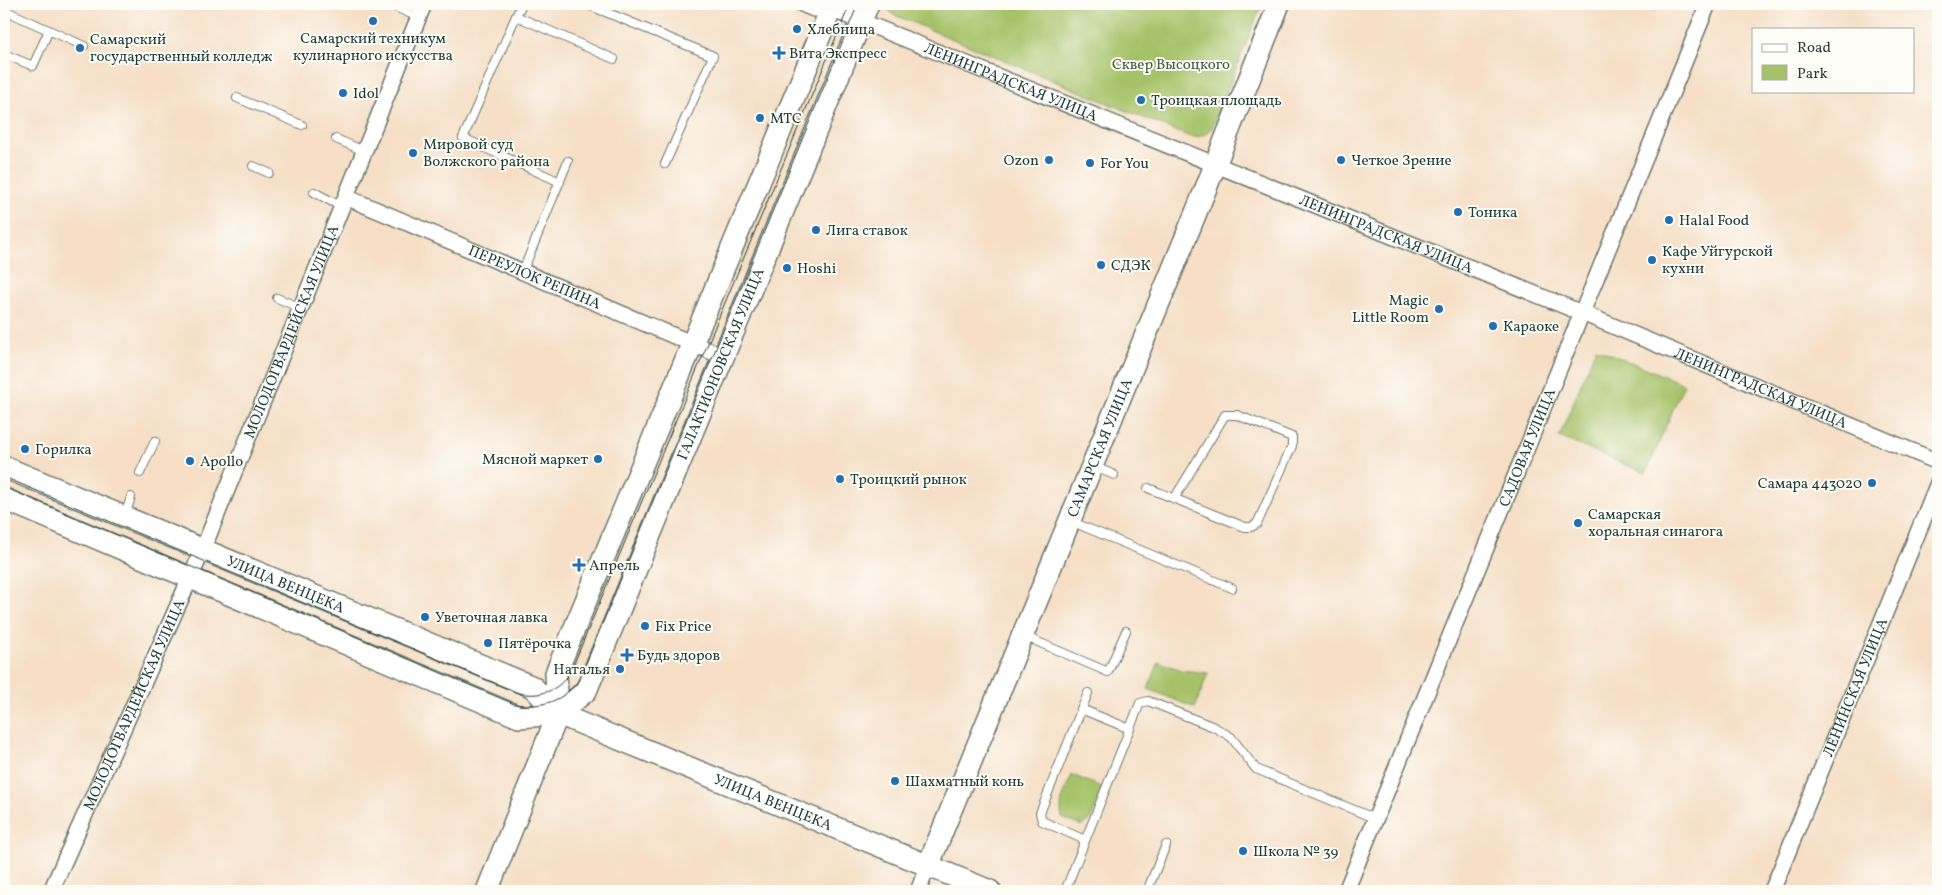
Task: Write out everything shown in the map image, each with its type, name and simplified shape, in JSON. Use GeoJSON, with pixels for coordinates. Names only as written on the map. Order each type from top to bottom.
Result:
{"type":"FeatureCollection","features":[{"type":"Feature","properties":{"kind":"main road","name":"САМАРСКАЯ УЛИЦА"},"geometry":{"type":"LineString","coordinates":[[928,866],[1021,635],[1216,164],[1279,4]]}},
{"type":"Feature","properties":{"kind":"main road","name":"ГАЛАКТИОНОВСКАЯ УЛИЦА"},"geometry":{"type":"LineString","coordinates":[[487,891],[558,714],[556,674],[692,345],[820,6]]}},
{"type":"Feature","properties":{"kind":"main road","name":"ГАЛАКТИОНОВСКАЯ УЛИЦА"},"geometry":{"type":"LineString","coordinates":[[558,714],[586,691],[865,13]]}},
{"type":"Feature","properties":{"kind":"main road","name":"УЛИЦА ВЕНЦЕКА"},"geometry":{"type":"LineString","coordinates":[[4,467],[128,506],[203,548],[533,687],[558,714],[990,891]]}},
{"type":"Feature","properties":{"kind":"main road","name":"УЛИЦА ВЕНЦЕКА"},"geometry":{"type":"LineString","coordinates":[[4,499],[519,717],[558,714]]}},
{"type":"Feature","properties":{"kind":"street","name":"САДОВАЯ УЛИЦА"},"geometry":{"type":"LineString","coordinates":[[1346,891],[1708,4]]}},
{"type":"Feature","properties":{"kind":"street","name":"ЛЕНИНГРАДСКАЯ УЛИЦА"},"geometry":{"type":"LineString","coordinates":[[820,6],[865,13],[1216,164],[1582,313],[1938,462]]}},
{"type":"Feature","properties":{"kind":"street","name":"МОЛОДОГВАРДЕЙСКАЯ УЛИЦА"},"geometry":{"type":"LineString","coordinates":[[51,891],[203,548],[421,11]]}},
{"type":"Feature","properties":{"kind":"street","name":"ПЕРЕУЛОК РЕПИНА"},"geometry":{"type":"LineString","coordinates":[[344,202],[724,357]]}},
{"type":"Feature","properties":{"kind":"street","name":"ЛЕНИНСКАЯ УЛИЦА"},"geometry":{"type":"LineString","coordinates":[[1772,891],[1938,483]]}},
{"type":"Feature","properties":{"kind":"street","name":"САМАРСКАЯ УЛИЦА"},"geometry":{"type":"LineString","coordinates":[[918,891],[928,866]]}},
{"type":"Feature","properties":{"kind":"lane"},"geometry":{"type":"LineString","coordinates":[[522,4],[463,138],[560,182]]}},
{"type":"Feature","properties":{"kind":"lane"},"geometry":{"type":"LineString","coordinates":[[586,4],[713,56],[664,164]]}},
{"type":"Feature","properties":{"kind":"lane"},"geometry":{"type":"LineString","coordinates":[[392,6],[421,11]]}},
{"type":"Feature","properties":{"kind":"lane"},"geometry":{"type":"LineString","coordinates":[[4,10],[84,46]]}},
{"type":"Feature","properties":{"kind":"lane"},"geometry":{"type":"LineString","coordinates":[[516,16],[614,59]]}},
{"type":"Feature","properties":{"kind":"lane"},"geometry":{"type":"LineString","coordinates":[[4,54],[33,66],[50,30]]}},
{"type":"Feature","properties":{"kind":"lane"},"geometry":{"type":"LineString","coordinates":[[237,98],[302,125]]}},
{"type":"Feature","properties":{"kind":"lane"},"geometry":{"type":"LineString","coordinates":[[336,139],[364,151]]}},
{"type":"Feature","properties":{"kind":"lane"},"geometry":{"type":"LineString","coordinates":[[522,273],[568,161]]}},
{"type":"Feature","properties":{"kind":"lane"},"geometry":{"type":"LineString","coordinates":[[252,166],[269,173]]}},
{"type":"Feature","properties":{"kind":"lane"},"geometry":{"type":"LineString","coordinates":[[314,192],[344,202]]}},
{"type":"Feature","properties":{"kind":"lane"},"geometry":{"type":"LineString","coordinates":[[277,298],[301,308]]}},
{"type":"Feature","properties":{"kind":"lane"},"geometry":{"type":"LineString","coordinates":[[1148,488],[1174,499],[1245,527],[1252,527],[1258,524],[1292,446],[1292,437],[1237,415],[1225,415],[1174,499]]}},
{"type":"Feature","properties":{"kind":"lane"},"geometry":{"type":"LineString","coordinates":[[140,473],[155,441]]}},
{"type":"Feature","properties":{"kind":"lane"},"geometry":{"type":"LineString","coordinates":[[1091,465],[1114,475]]}},
{"type":"Feature","properties":{"kind":"lane"},"geometry":{"type":"LineString","coordinates":[[1068,521],[1232,588]]}},
{"type":"Feature","properties":{"kind":"lane"},"geometry":{"type":"LineString","coordinates":[[1021,635],[1108,672],[1126,631]]}},
{"type":"Feature","properties":{"kind":"lane"},"geometry":{"type":"LineString","coordinates":[[1085,840],[1042,821],[1040,818],[1088,693]]}},
{"type":"Feature","properties":{"kind":"lane"},"geometry":{"type":"LineString","coordinates":[[1065,891],[1140,703],[1148,701],[1223,732],[1231,737],[1256,768],[1376,819]]}},
{"type":"Feature","properties":{"kind":"lane"},"geometry":{"type":"LineString","coordinates":[[1081,709],[1130,728]]}},
{"type":"Feature","properties":{"kind":"lane"},"geometry":{"type":"LineString","coordinates":[[1146,891],[1166,845]]}},
{"type":"Feature","properties":{"kind":"green space","name":"Сквер Высоцкого"},"geometry":{"type":"Polygon","coordinates":[[[884,4],[1262,4],[1212,128],[1202,136],[1190,137],[892,14],[884,4]]]}},
{"type":"Feature","properties":{"kind":"green space"},"geometry":{"type":"Polygon","coordinates":[[[1596,348],[1684,384],[1646,473],[1559,437],[1596,348]]]}},
{"type":"Feature","properties":{"kind":"green space"},"geometry":{"type":"Polygon","coordinates":[[[1159,662],[1181,670],[1208,673],[1195,708],[1148,689],[1159,662]]]}},
{"type":"Feature","properties":{"kind":"green space"},"geometry":{"type":"Polygon","coordinates":[[[1072,775],[1104,788],[1090,820],[1082,826],[1062,818],[1062,801],[1072,775]]]}},
{"type":"Feature","properties":{"kind":"tram line"},"geometry":{"type":"LineString","coordinates":[[4,477],[518,693],[534,694],[553,689],[570,673],[850,4]]}},
{"type":"Feature","properties":{"kind":"tram line"},"geometry":{"type":"LineString","coordinates":[[4,487],[514,704],[543,704],[559,698],[567,693],[580,678],[858,4]]}},
{"type":"Feature","properties":{"kind":"place","name":"Самарский техникум кулинарного искусства"},"geometry":{"type":"Point","coordinates":[373,21]}},
{"type":"Feature","properties":{"kind":"place","name":"Хлебница"},"geometry":{"type":"Point","coordinates":[797,29]}},
{"type":"Feature","properties":{"kind":"place","name":"Самарский государственный колледж"},"geometry":{"type":"Point","coordinates":[80,48]}},
{"type":"Feature","properties":{"kind":"place","name":"Вита Экспресс"},"geometry":{"type":"Point","coordinates":[779,53]}},
{"type":"Feature","properties":{"kind":"place","name":"Idol"},"geometry":{"type":"Point","coordinates":[343,93]}},
{"type":"Feature","properties":{"kind":"place","name":"Троицкая площадь"},"geometry":{"type":"Point","coordinates":[1141,100]}},
{"type":"Feature","properties":{"kind":"place","name":"МТС"},"geometry":{"type":"Point","coordinates":[760,118]}},
{"type":"Feature","properties":{"kind":"place","name":"Мировой суд Волжского района"},"geometry":{"type":"Point","coordinates":[413,153]}},
{"type":"Feature","properties":{"kind":"place","name":"Ozon"},"geometry":{"type":"Point","coordinates":[1049,160]}},
{"type":"Feature","properties":{"kind":"place","name":"Четкое Зрение"},"geometry":{"type":"Point","coordinates":[1341,160]}},
{"type":"Feature","properties":{"kind":"place","name":"For You"},"geometry":{"type":"Point","coordinates":[1090,163]}},
{"type":"Feature","properties":{"kind":"place","name":"Тоника"},"geometry":{"type":"Point","coordinates":[1458,212]}},
{"type":"Feature","properties":{"kind":"place","name":"Halal Food"},"geometry":{"type":"Point","coordinates":[1669,220]}},
{"type":"Feature","properties":{"kind":"place","name":"Лига ставок"},"geometry":{"type":"Point","coordinates":[816,230]}},
{"type":"Feature","properties":{"kind":"place","name":"Кафе Уйгурской кухни"},"geometry":{"type":"Point","coordinates":[1652,260]}},
{"type":"Feature","properties":{"kind":"place","name":"СДЭК"},"geometry":{"type":"Point","coordinates":[1101,265]}},
{"type":"Feature","properties":{"kind":"place","name":"Hoshi"},"geometry":{"type":"Point","coordinates":[787,268]}},
{"type":"Feature","properties":{"kind":"place","name":"Magic Little Room"},"geometry":{"type":"Point","coordinates":[1439,309]}},
{"type":"Feature","properties":{"kind":"place","name":"Караоке"},"geometry":{"type":"Point","coordinates":[1493,326]}},
{"type":"Feature","properties":{"kind":"place","name":"Горилка"},"geometry":{"type":"Point","coordinates":[25,449]}},
{"type":"Feature","properties":{"kind":"place","name":"Мясной маркет"},"geometry":{"type":"Point","coordinates":[598,459]}},
{"type":"Feature","properties":{"kind":"place","name":"Apollo"},"geometry":{"type":"Point","coordinates":[190,461]}},
{"type":"Feature","properties":{"kind":"place","name":"Троицкий рынок"},"geometry":{"type":"Point","coordinates":[840,479]}},
{"type":"Feature","properties":{"kind":"place","name":"Самара 443020"},"geometry":{"type":"Point","coordinates":[1872,483]}},
{"type":"Feature","properties":{"kind":"place","name":"Самарская хоральная синагога"},"geometry":{"type":"Point","coordinates":[1578,523]}},
{"type":"Feature","properties":{"kind":"place","name":"Апрель"},"geometry":{"type":"Point","coordinates":[579,565]}},
{"type":"Feature","properties":{"kind":"place","name":"Уветочная лавка"},"geometry":{"type":"Point","coordinates":[425,617]}},
{"type":"Feature","properties":{"kind":"place","name":"Fix Price"},"geometry":{"type":"Point","coordinates":[645,626]}},
{"type":"Feature","properties":{"kind":"place","name":"Пятёрочка"},"geometry":{"type":"Point","coordinates":[488,643]}},
{"type":"Feature","properties":{"kind":"place","name":"Будь здоров"},"geometry":{"type":"Point","coordinates":[627,655]}},
{"type":"Feature","properties":{"kind":"place","name":"Наталья"},"geometry":{"type":"Point","coordinates":[620,669]}},
{"type":"Feature","properties":{"kind":"place","name":"Шахматный конь"},"geometry":{"type":"Point","coordinates":[895,781]}},
{"type":"Feature","properties":{"kind":"place","name":"Школа № 39"},"geometry":{"type":"Point","coordinates":[1243,851]}}]}
